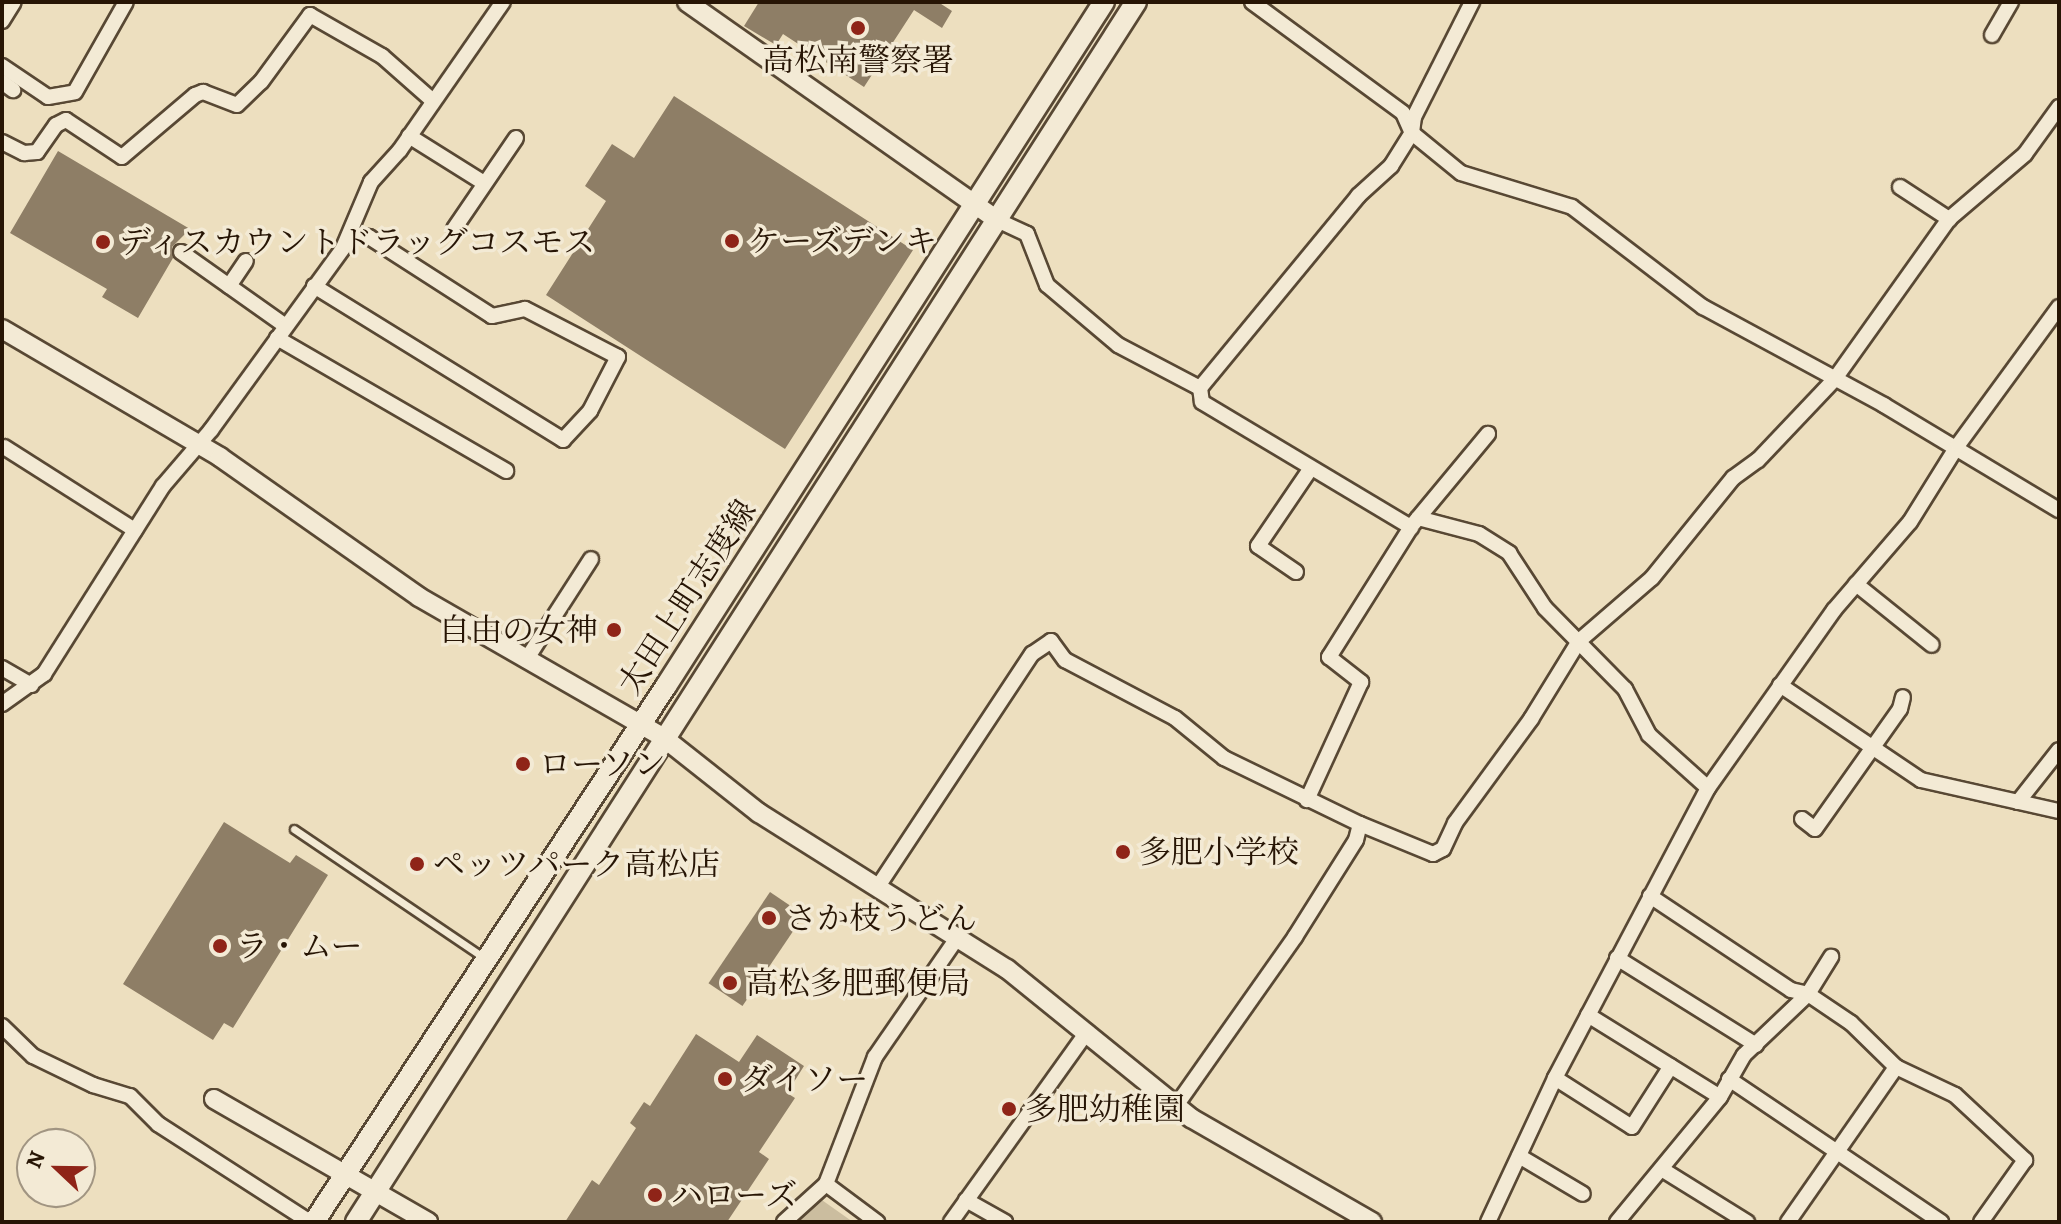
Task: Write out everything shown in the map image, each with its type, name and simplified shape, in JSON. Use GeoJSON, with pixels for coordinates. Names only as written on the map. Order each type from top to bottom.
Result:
{"type":"FeatureCollection","features":[{"type":"Feature","properties":{"kind":"main road","name":"太田上町志度線"},"geometry":{"type":"LineString","coordinates":[[312,1222],[487,960],[977,207],[1104,2]]}},
{"type":"Feature","properties":{"kind":"main road","name":"太田上町志度線"},"geometry":{"type":"LineString","coordinates":[[356,1222],[1136,2]]}},
{"type":"Feature","properties":{"kind":"street"},"geometry":{"type":"LineString","coordinates":[[2,21],[14,2]]}},
{"type":"Feature","properties":{"kind":"street"},"geometry":{"type":"LineString","coordinates":[[2,66],[48,97],[75,92],[126,2]]}},
{"type":"Feature","properties":{"kind":"street"},"geometry":{"type":"LineString","coordinates":[[2,704],[44,674],[184,457],[199,445],[350,233],[371,182],[409,136],[503,2]]}},
{"type":"Feature","properties":{"kind":"street"},"geometry":{"type":"LineString","coordinates":[[687,2],[977,207],[1027,234],[1047,285],[1118,345],[1200,388]]}},
{"type":"Feature","properties":{"kind":"street"},"geometry":{"type":"LineString","coordinates":[[1252,2],[1403,113],[1412,133],[1461,173],[1572,207],[1703,307],[1884,405],[1954,451],[2059,510]]}},
{"type":"Feature","properties":{"kind":"street"},"geometry":{"type":"LineString","coordinates":[[1472,2],[1414,117],[1412,133],[1391,166],[1358,196],[1200,388],[1202,402],[1268,437],[1311,468],[1414,522],[1479,534],[1509,553],[1545,608],[1625,689],[1649,735],[1708,788]]}},
{"type":"Feature","properties":{"kind":"street"},"geometry":{"type":"LineString","coordinates":[[1992,35],[2011,2]]}},
{"type":"Feature","properties":{"kind":"street"},"geometry":{"type":"LineString","coordinates":[[2,142],[24,153],[37,152],[56,125],[66,120],[122,157],[195,95],[203,92],[237,105],[261,82],[310,15],[382,56],[433,101]]}},
{"type":"Feature","properties":{"kind":"street"},"geometry":{"type":"LineString","coordinates":[[877,888],[1032,654],[1051,641],[1065,660],[1175,718],[1224,758],[1360,824],[1433,854],[1443,849],[1455,823],[1531,719],[1579,641],[1652,578],[1733,478],[1758,460],[1834,380],[1949,219],[2025,154],[2059,107]]}},
{"type":"Feature","properties":{"kind":"street"},"geometry":{"type":"LineString","coordinates":[[409,136],[484,183]]}},
{"type":"Feature","properties":{"kind":"street"},"geometry":{"type":"LineString","coordinates":[[454,229],[516,138]]}},
{"type":"Feature","properties":{"kind":"street"},"geometry":{"type":"LineString","coordinates":[[1900,187],[1949,219]]}},
{"type":"Feature","properties":{"kind":"street"},"geometry":{"type":"LineString","coordinates":[[314,286],[563,440],[590,411],[618,357],[525,309],[492,316],[369,237],[350,233]]}},
{"type":"Feature","properties":{"kind":"street"},"geometry":{"type":"LineString","coordinates":[[181,252],[229,286],[280,331],[506,471]]}},
{"type":"Feature","properties":{"kind":"street"},"geometry":{"type":"LineString","coordinates":[[229,286],[246,261]]}},
{"type":"Feature","properties":{"kind":"street"},"geometry":{"type":"LineString","coordinates":[[1488,1222],[1555,1078],[1708,788],[1856,584],[1910,522],[1954,451],[2059,307]]}},
{"type":"Feature","properties":{"kind":"street"},"geometry":{"type":"LineString","coordinates":[[2,329],[272,491],[376,569],[526,660],[664,738],[759,813],[957,938],[1087,1032],[1175,1107],[1372,1222]]}},
{"type":"Feature","properties":{"kind":"street"},"geometry":{"type":"LineString","coordinates":[[1307,800],[1361,682],[1329,657],[1414,522],[1488,434]]}},
{"type":"Feature","properties":{"kind":"street"},"geometry":{"type":"LineString","coordinates":[[4,447],[135,530]]}},
{"type":"Feature","properties":{"kind":"street"},"geometry":{"type":"LineString","coordinates":[[1296,572],[1258,546],[1311,468]]}},
{"type":"Feature","properties":{"kind":"street"},"geometry":{"type":"LineString","coordinates":[[526,660],[591,559]]}},
{"type":"Feature","properties":{"kind":"street"},"geometry":{"type":"LineString","coordinates":[[1856,584],[1932,645]]}},
{"type":"Feature","properties":{"kind":"street"},"geometry":{"type":"LineString","coordinates":[[2,668],[31,685]]}},
{"type":"Feature","properties":{"kind":"street"},"geometry":{"type":"LineString","coordinates":[[1780,685],[1870,749],[1921,780],[2059,811]]}},
{"type":"Feature","properties":{"kind":"street"},"geometry":{"type":"LineString","coordinates":[[1802,819],[1815,829],[1903,697]]}},
{"type":"Feature","properties":{"kind":"street"},"geometry":{"type":"LineString","coordinates":[[2018,802],[2059,750]]}},
{"type":"Feature","properties":{"kind":"street"},"geometry":{"type":"LineString","coordinates":[[1175,1107],[1295,937],[1356,840],[1360,824]]}},
{"type":"Feature","properties":{"kind":"street"},"geometry":{"type":"LineString","coordinates":[[1650,896],[1791,990],[1808,994],[1851,1023],[1896,1067],[1955,1095],[2025,1160],[1981,1222]]}},
{"type":"Feature","properties":{"kind":"street"},"geometry":{"type":"LineString","coordinates":[[784,1222],[826,1184],[875,1057],[957,938]]}},
{"type":"Feature","properties":{"kind":"street"},"geometry":{"type":"LineString","coordinates":[[1617,1222],[1663,1170],[1756,1045],[1808,994],[1831,957]]}},
{"type":"Feature","properties":{"kind":"street"},"geometry":{"type":"LineString","coordinates":[[1617,958],[1756,1045]]}},
{"type":"Feature","properties":{"kind":"street"},"geometry":{"type":"LineString","coordinates":[[1588,1015],[1720,1097]]}},
{"type":"Feature","properties":{"kind":"street"},"geometry":{"type":"LineString","coordinates":[[2,1026],[33,1056],[93,1085],[130,1096],[158,1124],[312,1222]]}},
{"type":"Feature","properties":{"kind":"street"},"geometry":{"type":"LineString","coordinates":[[951,1222],[1087,1032]]}},
{"type":"Feature","properties":{"kind":"street"},"geometry":{"type":"LineString","coordinates":[[1555,1078],[1632,1127],[1671,1066]]}},
{"type":"Feature","properties":{"kind":"street"},"geometry":{"type":"LineString","coordinates":[[1788,1222],[1840,1154],[1896,1067]]}},
{"type":"Feature","properties":{"kind":"street"},"geometry":{"type":"LineString","coordinates":[[1729,1079],[1941,1222]]}},
{"type":"Feature","properties":{"kind":"street"},"geometry":{"type":"LineString","coordinates":[[214,1099],[428,1222]]}},
{"type":"Feature","properties":{"kind":"street"},"geometry":{"type":"LineString","coordinates":[[1519,1156],[1583,1194]]}},
{"type":"Feature","properties":{"kind":"street"},"geometry":{"type":"LineString","coordinates":[[1663,1170],[1747,1222]]}},
{"type":"Feature","properties":{"kind":"street"},"geometry":{"type":"LineString","coordinates":[[826,1184],[877,1222]]}},
{"type":"Feature","properties":{"kind":"street"},"geometry":{"type":"LineString","coordinates":[[966,1200],[1005,1222]]}},
{"type":"Feature","properties":{"kind":"lane"},"geometry":{"type":"LineString","coordinates":[[294,829],[487,960]]}},
{"type":"Feature","properties":{"kind":"shaded area"},"geometry":{"type":"Polygon","coordinates":[[[819,1198],[853,1222],[794,1222],[819,1198]]]}},
{"type":"Feature","properties":{"kind":"building","name":"高松南警察署"},"geometry":{"type":"Polygon","coordinates":[[[759,2],[938,2],[952,11],[942,28],[914,10],[864,87],[783,34],[776,45],[744,26],[759,2]]]}},
{"type":"Feature","properties":{"kind":"building"},"geometry":{"type":"Polygon","coordinates":[[[674,96],[913,250],[785,449],[546,295],[606,201],[585,186],[612,144],[634,158],[674,96]]]}},
{"type":"Feature","properties":{"kind":"building"},"geometry":{"type":"Polygon","coordinates":[[[58,151],[190,229],[172,247],[173,258],[138,318],[102,297],[107,289],[10,233],[58,151]]]}},
{"type":"Feature","properties":{"kind":"building"},"geometry":{"type":"Polygon","coordinates":[[[224,822],[290,863],[296,855],[328,875],[233,1028],[224,1023],[213,1040],[123,984],[224,822]]]}},
{"type":"Feature","properties":{"kind":"building"},"geometry":{"type":"Polygon","coordinates":[[[770,892],[804,915],[742,1006],[708,983],[770,892]]]}},
{"type":"Feature","properties":{"kind":"building"},"geometry":{"type":"Polygon","coordinates":[[[696,1034],[739,1062],[757,1035],[804,1066],[787,1093],[795,1098],[759,1152],[769,1159],[727,1222],[565,1222],[592,1180],[599,1185],[636,1128],[630,1123],[644,1102],[650,1106],[696,1034]]]}},
{"type":"Feature","properties":{"kind":"place","name":"高松南警察署"},"geometry":{"type":"Point","coordinates":[858,28]}},
{"type":"Feature","properties":{"kind":"place","name":"ケーズデンキ"},"geometry":{"type":"Point","coordinates":[732,241]}},
{"type":"Feature","properties":{"kind":"place","name":"ディスカウントドラッグコスモス"},"geometry":{"type":"Point","coordinates":[103,242]}},
{"type":"Feature","properties":{"kind":"place","name":"自由の女神"},"geometry":{"type":"Point","coordinates":[614,630]}},
{"type":"Feature","properties":{"kind":"place","name":"ローソン"},"geometry":{"type":"Point","coordinates":[523,764]}},
{"type":"Feature","properties":{"kind":"place","name":"多肥小学校"},"geometry":{"type":"Point","coordinates":[1123,852]}},
{"type":"Feature","properties":{"kind":"place","name":"ペッツパーク高松店"},"geometry":{"type":"Point","coordinates":[417,864]}},
{"type":"Feature","properties":{"kind":"place","name":"さか枝うどん"},"geometry":{"type":"Point","coordinates":[769,918]}},
{"type":"Feature","properties":{"kind":"place","name":"ラ・ムー"},"geometry":{"type":"Point","coordinates":[220,946]}},
{"type":"Feature","properties":{"kind":"place","name":"高松多肥郵便局"},"geometry":{"type":"Point","coordinates":[730,983]}},
{"type":"Feature","properties":{"kind":"place","name":"ダイソー"},"geometry":{"type":"Point","coordinates":[725,1079]}},
{"type":"Feature","properties":{"kind":"place","name":"多肥幼稚園"},"geometry":{"type":"Point","coordinates":[1009,1109]}},
{"type":"Feature","properties":{"kind":"place","name":"ハローズ"},"geometry":{"type":"Point","coordinates":[655,1195]}}]}
